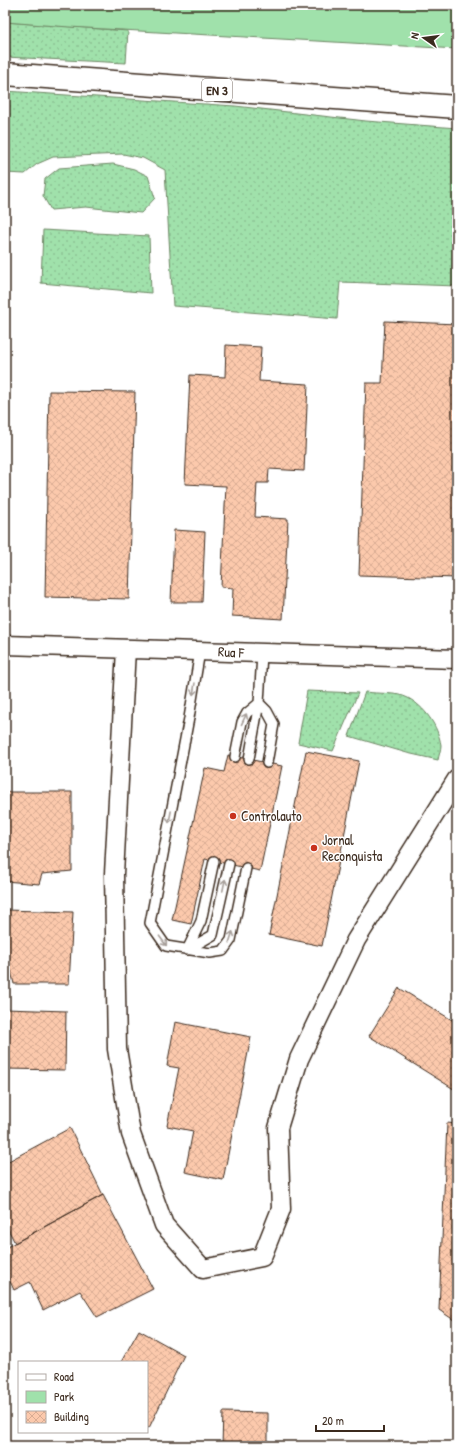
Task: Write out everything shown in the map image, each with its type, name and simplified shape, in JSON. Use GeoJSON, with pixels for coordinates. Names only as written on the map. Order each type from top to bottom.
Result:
{"type":"FeatureCollection","features":[{"type":"Feature","properties":{"kind":"main road","name":"EN 3"},"geometry":{"type":"LineString","coordinates":[[5,74],[457,108]]}},
{"type":"Feature","properties":{"kind":"street","name":"Rua F"},"geometry":{"type":"LineString","coordinates":[[5,645],[457,659]]}},
{"type":"Feature","properties":{"kind":"street"},"geometry":{"type":"LineString","coordinates":[[126,649],[114,874],[117,1049],[131,1134],[164,1225],[203,1269],[262,1257],[281,1209],[278,1128],[299,1059],[356,940],[457,779]]}},
{"type":"Feature","properties":{"kind":"lane"},"geometry":{"type":"LineString","coordinates":[[200,651],[190,718],[150,923],[166,946],[210,953],[223,951],[231,940],[246,868]]}},
{"type":"Feature","properties":{"kind":"lane"},"geometry":{"type":"LineString","coordinates":[[249,760],[259,703],[262,654]]}},
{"type":"Feature","properties":{"kind":"lane"},"geometry":{"type":"LineString","coordinates":[[236,757],[242,722],[247,713],[259,703]]}},
{"type":"Feature","properties":{"kind":"lane"},"geometry":{"type":"LineString","coordinates":[[259,703],[267,711],[274,724],[267,763]]}},
{"type":"Feature","properties":{"kind":"lane"},"geometry":{"type":"LineString","coordinates":[[187,950],[202,921],[214,861]]}},
{"type":"Feature","properties":{"kind":"lane"},"geometry":{"type":"LineString","coordinates":[[187,950],[213,935],[229,864]]}},
{"type":"Feature","properties":{"kind":"green space"},"geometry":{"type":"Polygon","coordinates":[[[5,5],[457,5],[457,49],[5,22],[5,5]]]}},
{"type":"Feature","properties":{"kind":"green space"},"geometry":{"type":"Polygon","coordinates":[[[5,22],[128,31],[126,63],[5,57],[5,22]]]}},
{"type":"Feature","properties":{"kind":"green space"},"geometry":{"type":"Polygon","coordinates":[[[5,91],[235,106],[366,121],[457,128],[457,286],[340,282],[337,319],[173,306],[165,170],[143,158],[123,154],[53,157],[37,164],[25,174],[5,173],[5,91]]]}},
{"type":"Feature","properties":{"kind":"green space"},"geometry":{"type":"Polygon","coordinates":[[[113,164],[134,169],[148,176],[155,198],[141,213],[86,207],[51,210],[43,196],[45,179],[59,168],[113,164]]]}},
{"type":"Feature","properties":{"kind":"green space"},"geometry":{"type":"Polygon","coordinates":[[[43,230],[149,236],[151,293],[41,283],[43,230]]]}},
{"type":"Feature","properties":{"kind":"green space"},"geometry":{"type":"Polygon","coordinates":[[[307,691],[358,693],[333,751],[298,743],[307,691]]]}},
{"type":"Feature","properties":{"kind":"green space"},"geometry":{"type":"Polygon","coordinates":[[[365,692],[404,696],[420,706],[430,718],[437,731],[441,745],[438,760],[407,753],[349,736],[365,692]]]}},
{"type":"Feature","properties":{"kind":"building"},"geometry":{"type":"Polygon","coordinates":[[[385,321],[457,324],[457,578],[359,575],[366,383],[382,383],[385,321]]]}},
{"type":"Feature","properties":{"kind":"building"},"geometry":{"type":"Polygon","coordinates":[[[226,345],[261,347],[259,381],[308,384],[304,471],[269,469],[268,483],[257,483],[255,517],[288,519],[283,619],[232,616],[233,588],[221,587],[226,486],[185,484],[190,375],[225,377],[226,345]]]}},
{"type":"Feature","properties":{"kind":"building"},"geometry":{"type":"Polygon","coordinates":[[[49,391],[135,392],[129,599],[45,597],[49,391]]]}},
{"type":"Feature","properties":{"kind":"building"},"geometry":{"type":"Polygon","coordinates":[[[174,530],[205,532],[202,602],[171,602],[174,530]]]}},
{"type":"Feature","properties":{"kind":"building","name":"Jornal Reconquista"},"geometry":{"type":"Polygon","coordinates":[[[306,751],[359,761],[322,946],[269,935],[306,751]]]}},
{"type":"Feature","properties":{"kind":"building","name":"Controlauto"},"geometry":{"type":"Polygon","coordinates":[[[228,755],[282,766],[260,871],[205,859],[191,924],[172,920],[205,768],[224,772],[228,755]]]}},
{"type":"Feature","properties":{"kind":"building"},"geometry":{"type":"Polygon","coordinates":[[[5,792],[72,792],[72,871],[42,874],[39,884],[5,881],[5,792]]]}},
{"type":"Feature","properties":{"kind":"building"},"geometry":{"type":"Polygon","coordinates":[[[5,910],[73,912],[69,984],[14,984],[10,966],[5,966],[5,910]]]}},
{"type":"Feature","properties":{"kind":"building"},"geometry":{"type":"Polygon","coordinates":[[[399,988],[452,1020],[457,1012],[457,1091],[369,1036],[399,988]]]}},
{"type":"Feature","properties":{"kind":"building"},"geometry":{"type":"Polygon","coordinates":[[[5,1009],[66,1011],[65,1070],[5,1069],[5,1009]]]}},
{"type":"Feature","properties":{"kind":"building"},"geometry":{"type":"Polygon","coordinates":[[[175,1022],[251,1037],[223,1180],[185,1172],[193,1131],[167,1126],[179,1068],[167,1066],[175,1022]]]}},
{"type":"Feature","properties":{"kind":"building"},"geometry":{"type":"Polygon","coordinates":[[[447,1123],[457,1124],[457,1322],[439,1310],[447,1123]]]}},
{"type":"Feature","properties":{"kind":"building"},"geometry":{"type":"Polygon","coordinates":[[[70,1128],[103,1195],[15,1243],[5,1223],[5,1163],[70,1128]]]}},
{"type":"Feature","properties":{"kind":"building"},"geometry":{"type":"Polygon","coordinates":[[[103,1195],[153,1289],[97,1317],[80,1291],[43,1310],[30,1282],[14,1290],[5,1271],[5,1248],[103,1195]]]}},
{"type":"Feature","properties":{"kind":"building"},"geometry":{"type":"Polygon","coordinates":[[[139,1330],[184,1355],[149,1428],[148,1361],[122,1361],[139,1330]]]}},
{"type":"Feature","properties":{"kind":"building"},"geometry":{"type":"Polygon","coordinates":[[[223,1412],[268,1413],[268,1446],[222,1446],[223,1412]]]}},
{"type":"Feature","properties":{"kind":"place","name":"Controlauto"},"geometry":{"type":"Point","coordinates":[233,816]}},
{"type":"Feature","properties":{"kind":"place","name":"Jornal Reconquista"},"geometry":{"type":"Point","coordinates":[314,848]}}]}
